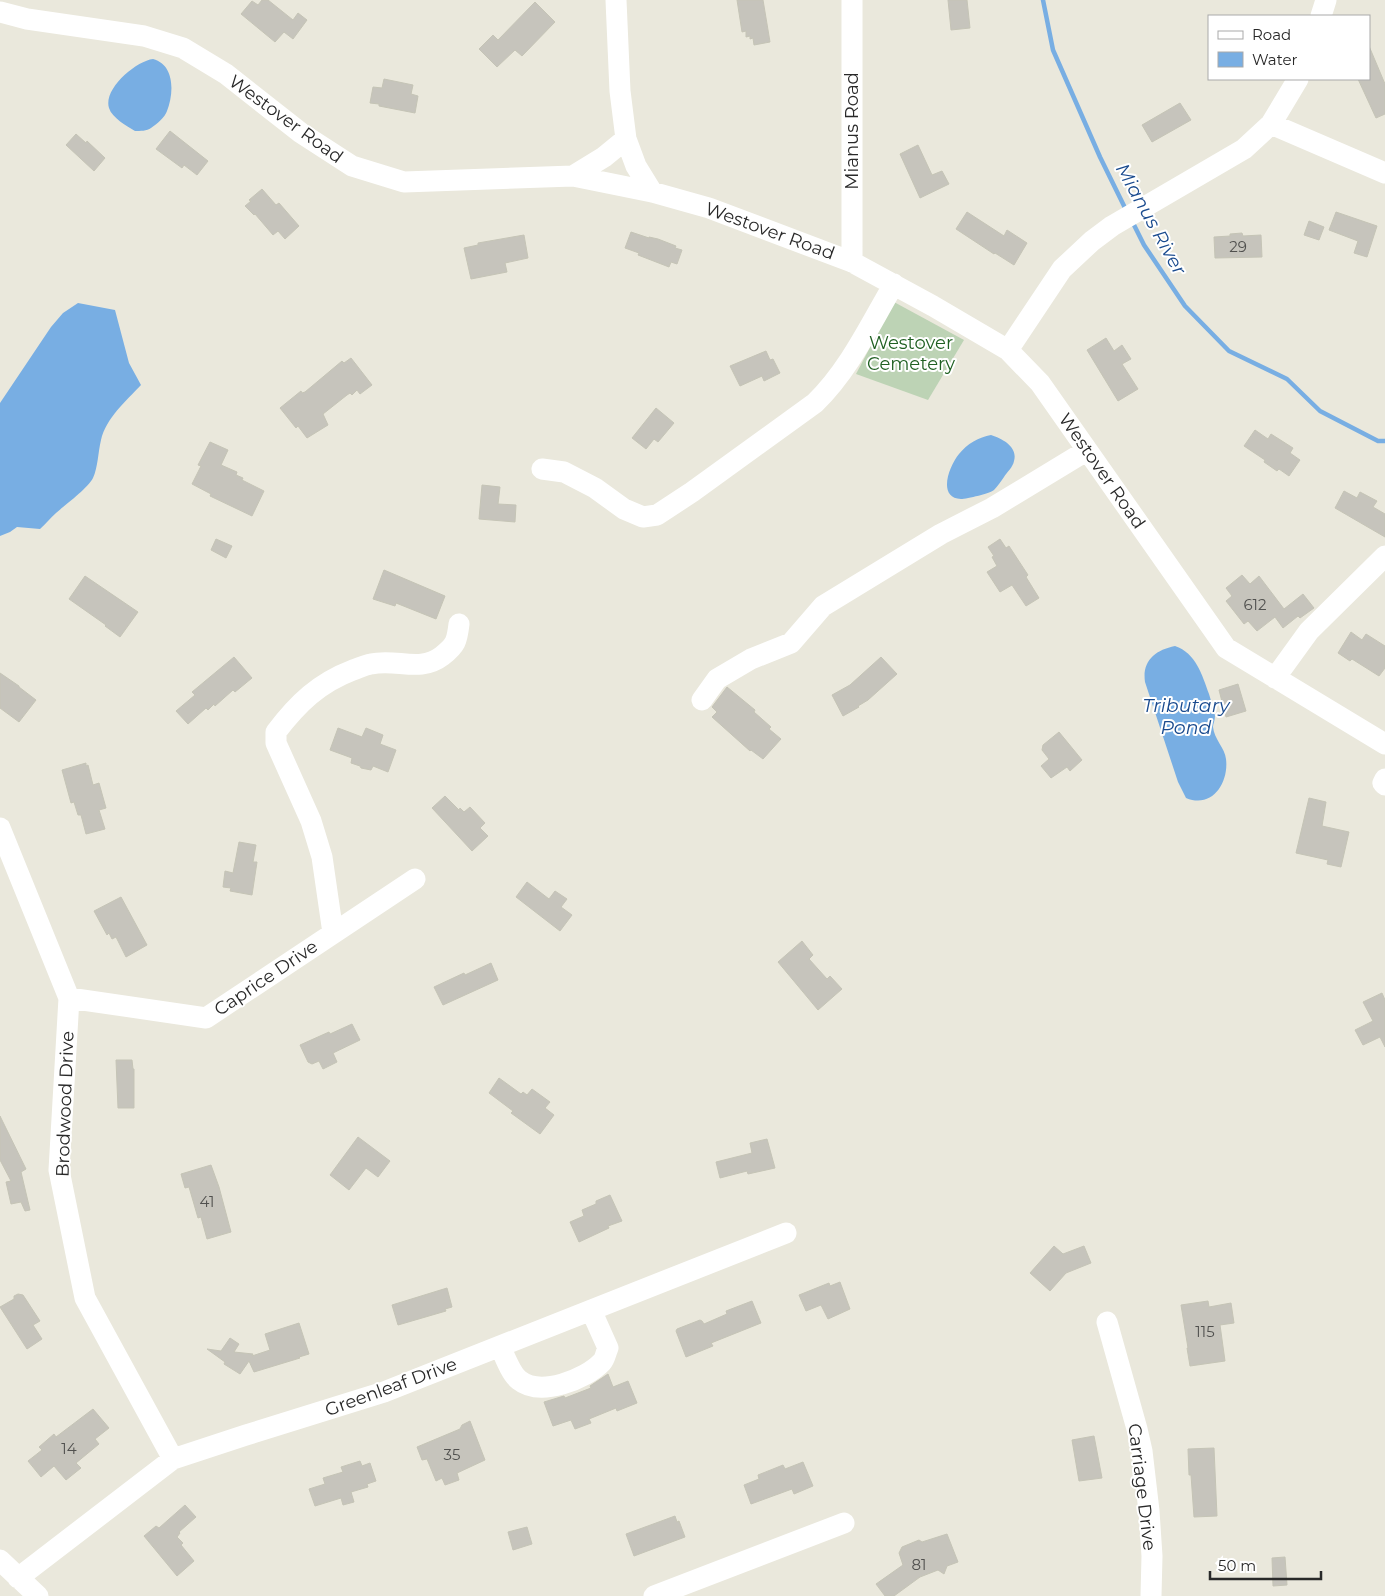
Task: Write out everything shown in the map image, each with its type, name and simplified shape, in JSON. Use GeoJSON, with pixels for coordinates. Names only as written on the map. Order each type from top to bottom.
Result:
{"type":"FeatureCollection","features":[{"type":"Feature","properties":{"kind":"street"},"geometry":{"type":"LineString","coordinates":[[616,0],[620,91],[626,140],[636,166],[652,192]]}},
{"type":"Feature","properties":{"kind":"street","name":"Mianus Road"},"geometry":{"type":"LineString","coordinates":[[852,0],[852,262]]}},
{"type":"Feature","properties":{"kind":"street"},"geometry":{"type":"LineString","coordinates":[[1320,15],[1326,0]]}},
{"type":"Feature","properties":{"kind":"street","name":"Westover Road"},"geometry":{"type":"LineString","coordinates":[[0,12],[27,19],[144,36],[183,48],[226,74],[301,133],[352,166],[404,182],[573,176],[652,192],[709,208],[852,262],[894,284],[1008,350],[1040,383],[1226,648],[1385,744]]}},
{"type":"Feature","properties":{"kind":"street"},"geometry":{"type":"LineString","coordinates":[[1008,350],[1062,270],[1092,241],[1112,226],[1244,149],[1270,124],[1297,80]]}},
{"type":"Feature","properties":{"kind":"street"},"geometry":{"type":"LineString","coordinates":[[1270,124],[1385,173]]}},
{"type":"Feature","properties":{"kind":"street"},"geometry":{"type":"LineString","coordinates":[[573,176],[604,157],[626,140]]}},
{"type":"Feature","properties":{"kind":"street"},"geometry":{"type":"LineString","coordinates":[[542,469],[564,472],[595,488],[624,510],[642,517],[658,515],[815,403],[830,388],[846,364],[894,284]]}},
{"type":"Feature","properties":{"kind":"street"},"geometry":{"type":"LineString","coordinates":[[702,700],[717,679],[752,659],[791,643],[823,606],[941,534],[992,508],[1086,451]]}},
{"type":"Feature","properties":{"kind":"street"},"geometry":{"type":"LineString","coordinates":[[1275,678],[1309,631],[1385,556]]}},
{"type":"Feature","properties":{"kind":"street"},"geometry":{"type":"LineString","coordinates":[[333,933],[322,857],[311,821],[276,743],[276,732],[312,692],[337,676],[372,663],[424,665],[436,660],[456,642],[459,624]]}},
{"type":"Feature","properties":{"kind":"street"},"geometry":{"type":"LineString","coordinates":[[1385,779],[1383,783],[1385,785]]}},
{"type":"Feature","properties":{"kind":"street","name":"Brodwood Drive"},"geometry":{"type":"LineString","coordinates":[[0,828],[69,998],[59,1170],[85,1298],[173,1459]]}},
{"type":"Feature","properties":{"kind":"street","name":"Caprice Drive"},"geometry":{"type":"LineString","coordinates":[[69,998],[206,1018],[415,879]]}},
{"type":"Feature","properties":{"kind":"street","name":"Greenleaf Drive"},"geometry":{"type":"LineString","coordinates":[[18,1578],[173,1459],[384,1392],[786,1233]]}},
{"type":"Feature","properties":{"kind":"street"},"geometry":{"type":"LineString","coordinates":[[500,1346],[518,1380],[524,1384],[536,1387],[555,1386],[572,1381],[603,1361],[608,1348],[591,1310]]}},
{"type":"Feature","properties":{"kind":"street","name":"Carriage Drive"},"geometry":{"type":"LineString","coordinates":[[1107,1322],[1142,1451],[1152,1556],[1152,1596]]}},
{"type":"Feature","properties":{"kind":"street"},"geometry":{"type":"LineString","coordinates":[[654,1596],[844,1523]]}},
{"type":"Feature","properties":{"kind":"street"},"geometry":{"type":"LineString","coordinates":[[0,1560],[38,1596]]}},
{"type":"Feature","properties":{"kind":"green space","name":"Westover Cemetery"},"geometry":{"type":"Polygon","coordinates":[[[894,302],[964,340],[928,400],[856,374],[894,302]]]}},
{"type":"Feature","properties":{"kind":"water"},"geometry":{"type":"Polygon","coordinates":[[[153,59],[160,62],[169,73],[171,96],[169,104],[164,116],[151,128],[135,131],[113,115],[108,101],[122,77],[138,65],[153,59]]]}},
{"type":"Feature","properties":{"kind":"water"},"geometry":{"type":"Polygon","coordinates":[[[78,303],[115,310],[129,363],[141,385],[117,410],[107,424],[101,440],[95,474],[86,487],[40,529],[17,527],[0,536],[0,403],[51,327],[63,313],[78,303]]]}},
{"type":"Feature","properties":{"kind":"water"},"geometry":{"type":"Polygon","coordinates":[[[991,435],[1005,441],[1012,448],[1015,456],[1012,465],[994,490],[964,499],[954,497],[949,493],[947,481],[955,459],[969,444],[982,437],[991,435]]]}},
{"type":"Feature","properties":{"kind":"water","name":"Tributary Pond"},"geometry":{"type":"Polygon","coordinates":[[[1175,646],[1182,649],[1193,659],[1201,672],[1215,713],[1214,731],[1226,759],[1225,777],[1222,785],[1211,797],[1204,800],[1186,798],[1178,782],[1145,682],[1146,668],[1151,658],[1161,650],[1175,646]]]}},
{"type":"Feature","properties":{"kind":"building"},"geometry":{"type":"Polygon","coordinates":[[[262,0],[268,0],[293,20],[298,13],[307,20],[293,39],[284,32],[275,42],[241,14],[252,1],[258,5],[262,0]]]}},
{"type":"Feature","properties":{"kind":"building"},"geometry":{"type":"Polygon","coordinates":[[[737,0],[763,0],[770,42],[754,45],[753,38],[750,39],[750,36],[746,37],[746,31],[742,32],[737,0]]]}},
{"type":"Feature","properties":{"kind":"building"},"geometry":{"type":"Polygon","coordinates":[[[948,0],[967,0],[970,28],[951,30],[948,0]]]}},
{"type":"Feature","properties":{"kind":"building"},"geometry":{"type":"Polygon","coordinates":[[[535,2],[555,22],[522,56],[515,50],[497,67],[479,49],[493,35],[498,40],[535,2]]]}},
{"type":"Feature","properties":{"kind":"building"},"geometry":{"type":"Polygon","coordinates":[[[1370,48],[1385,84],[1385,114],[1376,118],[1358,80],[1370,80],[1370,48]]]}},
{"type":"Feature","properties":{"kind":"building"},"geometry":{"type":"Polygon","coordinates":[[[384,79],[413,85],[411,94],[418,96],[415,113],[370,103],[373,87],[382,88],[384,79]]]}},
{"type":"Feature","properties":{"kind":"building"},"geometry":{"type":"Polygon","coordinates":[[[1180,103],[1191,120],[1152,142],[1142,125],[1180,103]]]}},
{"type":"Feature","properties":{"kind":"building"},"geometry":{"type":"Polygon","coordinates":[[[170,131],[208,161],[197,175],[184,165],[182,168],[156,149],[170,131]]]}},
{"type":"Feature","properties":{"kind":"building"},"geometry":{"type":"Polygon","coordinates":[[[76,134],[86,143],[87,141],[105,158],[94,171],[66,145],[76,134]]]}},
{"type":"Feature","properties":{"kind":"building"},"geometry":{"type":"Polygon","coordinates":[[[918,145],[932,175],[942,171],[949,184],[920,198],[900,154],[918,145]]]}},
{"type":"Feature","properties":{"kind":"building"},"geometry":{"type":"Polygon","coordinates":[[[262,189],[276,205],[279,203],[299,226],[285,239],[278,231],[273,235],[255,214],[245,206],[262,189]]]}},
{"type":"Feature","properties":{"kind":"building"},"geometry":{"type":"Polygon","coordinates":[[[967,212],[1004,236],[1007,230],[1027,243],[1014,265],[956,229],[967,212]]]}},
{"type":"Feature","properties":{"kind":"building"},"geometry":{"type":"Polygon","coordinates":[[[1336,212],[1377,226],[1367,257],[1354,253],[1358,241],[1329,230],[1336,212]]]}},
{"type":"Feature","properties":{"kind":"building"},"geometry":{"type":"Polygon","coordinates":[[[1309,221],[1324,227],[1319,240],[1304,235],[1309,221]]]}},
{"type":"Feature","properties":{"kind":"building"},"geometry":{"type":"Polygon","coordinates":[[[631,232],[658,239],[682,250],[677,264],[671,262],[669,267],[625,248],[631,232]]]}},
{"type":"Feature","properties":{"kind":"building"},"geometry":{"type":"Polygon","coordinates":[[[1242,233],[1243,236],[1261,235],[1262,257],[1215,258],[1214,237],[1242,233]]]}},
{"type":"Feature","properties":{"kind":"building"},"geometry":{"type":"Polygon","coordinates":[[[524,235],[528,258],[505,263],[507,272],[471,279],[464,248],[478,245],[478,243],[524,235]]]}},
{"type":"Feature","properties":{"kind":"building"},"geometry":{"type":"Polygon","coordinates":[[[1106,338],[1114,351],[1122,345],[1131,359],[1122,364],[1138,389],[1118,401],[1087,350],[1106,338]]]}},
{"type":"Feature","properties":{"kind":"building"},"geometry":{"type":"Polygon","coordinates":[[[766,351],[770,360],[773,359],[780,373],[764,381],[762,376],[740,386],[730,366],[766,351]]]}},
{"type":"Feature","properties":{"kind":"building"},"geometry":{"type":"Polygon","coordinates":[[[351,358],[372,385],[360,394],[357,390],[352,395],[350,393],[323,414],[328,425],[307,438],[280,408],[301,391],[302,393],[305,392],[342,361],[344,363],[351,358]]]}},
{"type":"Feature","properties":{"kind":"building"},"geometry":{"type":"Polygon","coordinates":[[[656,408],[674,423],[658,442],[654,439],[646,449],[632,438],[656,408]]]}},
{"type":"Feature","properties":{"kind":"building"},"geometry":{"type":"Polygon","coordinates":[[[1255,430],[1268,439],[1271,434],[1293,448],[1290,453],[1300,460],[1289,476],[1279,469],[1277,471],[1264,462],[1265,460],[1244,446],[1255,430]]]}},
{"type":"Feature","properties":{"kind":"building"},"geometry":{"type":"Polygon","coordinates":[[[210,442],[228,450],[221,465],[237,472],[236,475],[243,478],[242,480],[264,491],[252,516],[210,496],[211,494],[192,484],[201,466],[198,465],[210,442]]]}},
{"type":"Feature","properties":{"kind":"building"},"geometry":{"type":"Polygon","coordinates":[[[482,485],[500,487],[498,504],[516,505],[515,522],[479,519],[482,485]]]}},
{"type":"Feature","properties":{"kind":"building"},"geometry":{"type":"Polygon","coordinates":[[[1344,491],[1357,498],[1360,492],[1377,501],[1373,507],[1385,514],[1385,537],[1335,508],[1344,491]]]}},
{"type":"Feature","properties":{"kind":"building"},"geometry":{"type":"Polygon","coordinates":[[[216,539],[232,546],[226,558],[211,550],[216,539]]]}},
{"type":"Feature","properties":{"kind":"building"},"geometry":{"type":"Polygon","coordinates":[[[1000,539],[1006,548],[1009,546],[1028,575],[1026,577],[1039,598],[1026,606],[1012,585],[1000,592],[987,572],[997,566],[992,557],[994,556],[988,547],[1000,539]]]}},
{"type":"Feature","properties":{"kind":"building"},"geometry":{"type":"Polygon","coordinates":[[[384,570],[445,596],[436,619],[396,603],[395,606],[373,599],[384,570]]]}},
{"type":"Feature","properties":{"kind":"building"},"geometry":{"type":"Polygon","coordinates":[[[1242,575],[1250,584],[1259,576],[1284,609],[1303,594],[1314,608],[1300,618],[1298,616],[1283,628],[1275,617],[1257,631],[1248,621],[1244,624],[1226,601],[1232,596],[1226,588],[1242,575]]]}},
{"type":"Feature","properties":{"kind":"building"},"geometry":{"type":"Polygon","coordinates":[[[85,576],[138,612],[120,637],[69,599],[85,576]]]}},
{"type":"Feature","properties":{"kind":"building"},"geometry":{"type":"Polygon","coordinates":[[[1351,632],[1362,640],[1366,634],[1385,646],[1385,668],[1379,676],[1352,659],[1350,661],[1338,653],[1351,632]]]}},
{"type":"Feature","properties":{"kind":"building"},"geometry":{"type":"Polygon","coordinates":[[[234,657],[252,678],[235,692],[233,690],[215,706],[214,704],[208,710],[206,708],[188,724],[176,711],[195,695],[192,692],[234,657]]]}},
{"type":"Feature","properties":{"kind":"building"},"geometry":{"type":"Polygon","coordinates":[[[881,657],[897,674],[859,707],[843,716],[832,695],[850,685],[881,657]]]}},
{"type":"Feature","properties":{"kind":"building"},"geometry":{"type":"Polygon","coordinates":[[[0,673],[36,700],[19,722],[0,708],[0,673]]]}},
{"type":"Feature","properties":{"kind":"building"},"geometry":{"type":"Polygon","coordinates":[[[1238,684],[1246,711],[1226,717],[1219,690],[1238,684]]]}},
{"type":"Feature","properties":{"kind":"building"},"geometry":{"type":"Polygon","coordinates":[[[727,687],[755,710],[754,712],[771,727],[769,729],[781,739],[763,759],[750,751],[712,717],[717,712],[712,707],[727,687]]]}},
{"type":"Feature","properties":{"kind":"building"},"geometry":{"type":"Polygon","coordinates":[[[338,728],[362,737],[366,728],[383,735],[380,744],[396,750],[388,772],[373,766],[371,770],[361,768],[351,763],[352,758],[330,750],[338,728]]]}},
{"type":"Feature","properties":{"kind":"building"},"geometry":{"type":"Polygon","coordinates":[[[1059,732],[1082,760],[1070,771],[1067,767],[1051,778],[1041,766],[1049,759],[1042,750],[1043,745],[1059,732]]]}},
{"type":"Feature","properties":{"kind":"building"},"geometry":{"type":"Polygon","coordinates":[[[86,763],[93,785],[99,783],[106,808],[99,810],[105,829],[86,834],[81,815],[78,815],[74,802],[71,803],[62,770],[86,763]]]}},
{"type":"Feature","properties":{"kind":"building"},"geometry":{"type":"Polygon","coordinates":[[[445,796],[459,810],[460,808],[464,812],[470,807],[485,823],[480,828],[488,836],[472,851],[432,808],[445,796]]]}},
{"type":"Feature","properties":{"kind":"building"},"geometry":{"type":"Polygon","coordinates":[[[1309,798],[1326,802],[1322,826],[1349,832],[1341,867],[1327,864],[1328,860],[1296,853],[1309,798]]]}},
{"type":"Feature","properties":{"kind":"building"},"geometry":{"type":"Polygon","coordinates":[[[239,842],[256,845],[253,862],[257,862],[252,895],[230,891],[231,888],[223,887],[225,871],[233,873],[239,842]]]}},
{"type":"Feature","properties":{"kind":"building"},"geometry":{"type":"Polygon","coordinates":[[[527,882],[549,899],[555,891],[567,899],[561,907],[572,915],[560,931],[516,897],[527,882]]]}},
{"type":"Feature","properties":{"kind":"building"},"geometry":{"type":"Polygon","coordinates":[[[121,897],[147,945],[126,957],[116,937],[112,939],[109,933],[107,935],[94,911],[121,897]]]}},
{"type":"Feature","properties":{"kind":"building"},"geometry":{"type":"Polygon","coordinates":[[[802,941],[813,955],[809,959],[827,979],[830,976],[842,989],[818,1010],[778,962],[802,941]]]}},
{"type":"Feature","properties":{"kind":"building"},"geometry":{"type":"Polygon","coordinates":[[[491,963],[498,980],[443,1005],[434,987],[491,963]]]}},
{"type":"Feature","properties":{"kind":"building"},"geometry":{"type":"Polygon","coordinates":[[[1382,993],[1385,1000],[1385,1047],[1380,1037],[1363,1045],[1355,1030],[1373,1021],[1363,1002],[1382,993]]]}},
{"type":"Feature","properties":{"kind":"building"},"geometry":{"type":"Polygon","coordinates":[[[352,1024],[360,1040],[333,1053],[337,1062],[323,1069],[319,1061],[312,1064],[308,1062],[300,1045],[352,1024]]]}},
{"type":"Feature","properties":{"kind":"building"},"geometry":{"type":"Polygon","coordinates":[[[116,1060],[132,1060],[134,1069],[134,1108],[118,1108],[116,1060]]]}},
{"type":"Feature","properties":{"kind":"building"},"geometry":{"type":"Polygon","coordinates":[[[499,1078],[521,1094],[523,1092],[527,1095],[532,1089],[550,1102],[545,1108],[554,1115],[540,1134],[511,1113],[513,1111],[489,1093],[499,1078]]]}},
{"type":"Feature","properties":{"kind":"building"},"geometry":{"type":"Polygon","coordinates":[[[0,1116],[26,1169],[21,1172],[30,1210],[25,1211],[21,1202],[11,1204],[6,1182],[11,1181],[0,1160],[0,1116]]]}},
{"type":"Feature","properties":{"kind":"building"},"geometry":{"type":"Polygon","coordinates":[[[358,1137],[390,1161],[378,1177],[366,1168],[349,1190],[330,1175],[358,1137]]]}},
{"type":"Feature","properties":{"kind":"building"},"geometry":{"type":"Polygon","coordinates":[[[767,1139],[775,1168],[748,1174],[747,1171],[720,1178],[716,1162],[752,1153],[750,1143],[767,1139]]]}},
{"type":"Feature","properties":{"kind":"building"},"geometry":{"type":"Polygon","coordinates":[[[211,1165],[231,1232],[207,1239],[201,1217],[198,1218],[189,1187],[185,1188],[181,1174],[211,1165]]]}},
{"type":"Feature","properties":{"kind":"building"},"geometry":{"type":"Polygon","coordinates":[[[610,1195],[622,1221],[608,1226],[609,1228],[579,1242],[570,1222],[584,1216],[582,1210],[610,1195]]]}},
{"type":"Feature","properties":{"kind":"building"},"geometry":{"type":"Polygon","coordinates":[[[1054,1246],[1063,1254],[1084,1246],[1091,1263],[1066,1273],[1050,1291],[1030,1273],[1054,1246]]]}},
{"type":"Feature","properties":{"kind":"building"},"geometry":{"type":"Polygon","coordinates":[[[840,1282],[850,1309],[828,1319],[821,1305],[806,1311],[799,1295],[829,1283],[830,1286],[840,1282]]]}},
{"type":"Feature","properties":{"kind":"building"},"geometry":{"type":"Polygon","coordinates":[[[447,1288],[452,1307],[445,1309],[446,1311],[398,1325],[392,1305],[447,1288]]]}},
{"type":"Feature","properties":{"kind":"building"},"geometry":{"type":"Polygon","coordinates":[[[18,1294],[23,1295],[40,1321],[33,1325],[42,1339],[27,1349],[0,1307],[14,1299],[14,1296],[18,1294]]]}},
{"type":"Feature","properties":{"kind":"building"},"geometry":{"type":"Polygon","coordinates":[[[752,1301],[761,1323],[711,1343],[713,1346],[686,1357],[676,1331],[677,1329],[700,1320],[704,1324],[727,1314],[726,1311],[752,1301]]]}},
{"type":"Feature","properties":{"kind":"building"},"geometry":{"type":"Polygon","coordinates":[[[1208,1301],[1209,1307],[1231,1303],[1234,1323],[1220,1325],[1225,1361],[1190,1366],[1181,1305],[1208,1301]]]}},
{"type":"Feature","properties":{"kind":"building"},"geometry":{"type":"Polygon","coordinates":[[[299,1323],[309,1354],[254,1372],[249,1361],[240,1374],[224,1364],[225,1362],[207,1349],[221,1351],[230,1338],[239,1344],[234,1352],[253,1354],[252,1356],[270,1350],[265,1334],[299,1323]]]}},
{"type":"Feature","properties":{"kind":"building"},"geometry":{"type":"Polygon","coordinates":[[[608,1374],[613,1387],[628,1381],[637,1403],[617,1411],[616,1408],[589,1419],[591,1423],[575,1429],[571,1420],[553,1426],[544,1402],[564,1396],[565,1398],[591,1388],[590,1386],[608,1374]]]}},
{"type":"Feature","properties":{"kind":"building"},"geometry":{"type":"Polygon","coordinates":[[[93,1409],[109,1428],[95,1439],[99,1444],[76,1463],[81,1468],[66,1480],[54,1466],[41,1477],[28,1461],[42,1450],[39,1447],[54,1434],[56,1437],[93,1409]]]}},
{"type":"Feature","properties":{"kind":"building"},"geometry":{"type":"Polygon","coordinates":[[[470,1421],[485,1460],[457,1473],[459,1480],[445,1485],[442,1478],[436,1481],[427,1459],[422,1460],[417,1447],[460,1429],[462,1425],[470,1421]]]}},
{"type":"Feature","properties":{"kind":"building"},"geometry":{"type":"Polygon","coordinates":[[[1094,1436],[1102,1478],[1079,1481],[1072,1440],[1094,1436]]]}},
{"type":"Feature","properties":{"kind":"building"},"geometry":{"type":"Polygon","coordinates":[[[1214,1448],[1217,1516],[1194,1517],[1188,1449],[1214,1448]]]}},
{"type":"Feature","properties":{"kind":"building"},"geometry":{"type":"Polygon","coordinates":[[[360,1461],[362,1466],[370,1463],[376,1481],[367,1484],[368,1487],[351,1492],[354,1502],[343,1505],[341,1498],[315,1506],[309,1489],[325,1484],[323,1478],[343,1472],[341,1467],[360,1461]]]}},
{"type":"Feature","properties":{"kind":"building"},"geometry":{"type":"Polygon","coordinates":[[[803,1462],[813,1486],[794,1494],[792,1489],[751,1504],[744,1485],[759,1479],[758,1475],[783,1465],[785,1469],[803,1462]]]}},
{"type":"Feature","properties":{"kind":"building"},"geometry":{"type":"Polygon","coordinates":[[[185,1505],[196,1517],[179,1532],[177,1537],[194,1561],[177,1576],[144,1536],[156,1526],[159,1528],[185,1505]]]}},
{"type":"Feature","properties":{"kind":"building"},"geometry":{"type":"Polygon","coordinates":[[[675,1516],[685,1537],[634,1556],[626,1534],[675,1516]]]}},
{"type":"Feature","properties":{"kind":"building"},"geometry":{"type":"Polygon","coordinates":[[[527,1527],[532,1544],[513,1550],[508,1532],[527,1527]]]}},
{"type":"Feature","properties":{"kind":"building"},"geometry":{"type":"Polygon","coordinates":[[[947,1534],[958,1562],[947,1566],[944,1574],[938,1570],[920,1577],[894,1596],[885,1596],[876,1584],[903,1565],[899,1553],[902,1547],[919,1540],[922,1542],[947,1534]]]}},
{"type":"Feature","properties":{"kind":"building"},"geometry":{"type":"Polygon","coordinates":[[[1285,1557],[1287,1585],[1273,1586],[1272,1558],[1285,1557]]]}},
{"type":"Feature","properties":{"kind":"waterway","name":"Mianus River"},"geometry":{"type":"LineString","coordinates":[[1043,0],[1053,50],[1100,157],[1127,212]]}},
{"type":"Feature","properties":{"kind":"waterway","name":"Mianus River"},"geometry":{"type":"LineString","coordinates":[[1132,221],[1144,245],[1185,306],[1229,351],[1287,379],[1320,411],[1378,441],[1385,441]]}}]}
